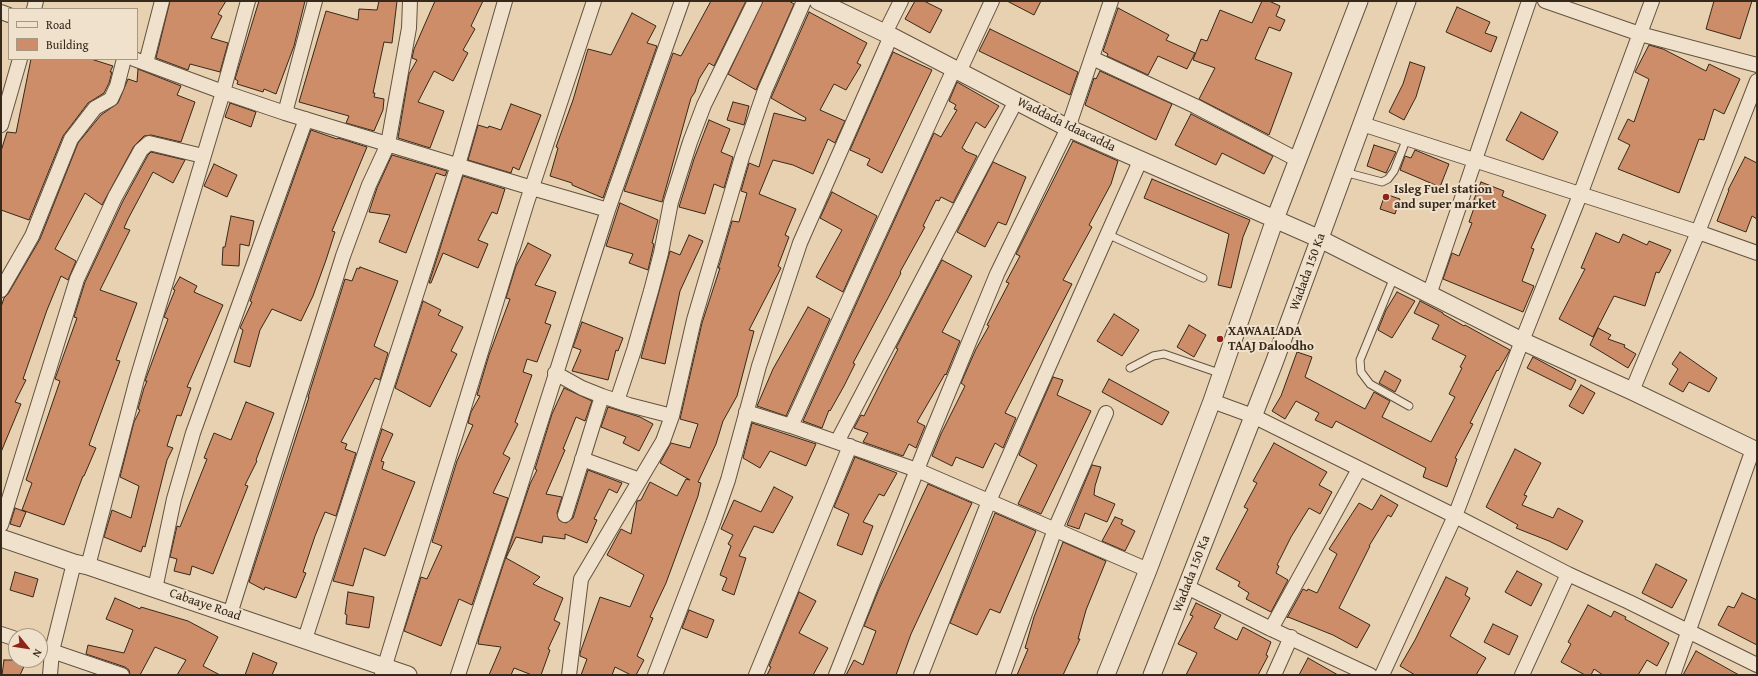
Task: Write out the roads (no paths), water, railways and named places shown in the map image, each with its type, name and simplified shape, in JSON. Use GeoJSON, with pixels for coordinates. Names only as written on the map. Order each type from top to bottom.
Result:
{"type":"FeatureCollection","features":[{"type":"Feature","properties":{"kind":"street"},"geometry":{"type":"LineString","coordinates":[[162,1],[140,61],[285,113],[608,210]]}},
{"type":"Feature","properties":{"kind":"street"},"geometry":{"type":"LineString","coordinates":[[48,644],[81,564],[223,92],[248,1]]}},
{"type":"Feature","properties":{"kind":"street"},"geometry":{"type":"LineString","coordinates":[[285,113],[315,1]]}},
{"type":"Feature","properties":{"kind":"street"},"geometry":{"type":"LineString","coordinates":[[230,614],[343,256],[369,185],[388,144],[408,28],[410,1]]}},
{"type":"Feature","properties":{"kind":"street"},"geometry":{"type":"LineString","coordinates":[[304,639],[458,165],[505,1]]}},
{"type":"Feature","properties":{"kind":"street"},"geometry":{"type":"LineString","coordinates":[[383,671],[532,188],[594,1]]}},
{"type":"Feature","properties":{"kind":"street"},"geometry":{"type":"LineString","coordinates":[[458,675],[515,503],[555,373],[608,210],[682,1]]}},
{"type":"Feature","properties":{"kind":"street"},"geometry":{"type":"LineString","coordinates":[[617,401],[651,291],[661,253],[671,202],[690,142],[704,105],[755,1]]}},
{"type":"Feature","properties":{"kind":"street"},"geometry":{"type":"LineString","coordinates":[[569,675],[581,579],[663,441],[672,416],[694,320],[742,157],[765,90],[804,1]]}},
{"type":"Feature","properties":{"kind":"street","name":"Waddada Idaacadda"},"geometry":{"type":"LineString","coordinates":[[818,1],[888,34],[1068,128],[1320,239],[1522,341],[1632,391],[1755,450]]}},
{"type":"Feature","properties":{"kind":"street"},"geometry":{"type":"LineString","coordinates":[[655,675],[713,524],[728,480],[746,412],[800,243],[901,1]]}},
{"type":"Feature","properties":{"kind":"street"},"geometry":{"type":"LineString","coordinates":[[790,426],[957,70],[992,1]]}},
{"type":"Feature","properties":{"kind":"street"},"geometry":{"type":"LineString","coordinates":[[836,675],[917,470],[997,274],[1068,128],[1111,1]]}},
{"type":"Feature","properties":{"kind":"street"},"geometry":{"type":"LineString","coordinates":[[1106,675],[1148,570],[1212,401],[1275,219],[1358,1]]}},
{"type":"Feature","properties":{"kind":"street","name":"Wadada 150 Ka"},"geometry":{"type":"LineString","coordinates":[[1152,675],[1320,239],[1407,1]]}},
{"type":"Feature","properties":{"kind":"street"},"geometry":{"type":"LineString","coordinates":[[1429,295],[1529,1]]}},
{"type":"Feature","properties":{"kind":"street"},"geometry":{"type":"LineString","coordinates":[[1545,1],[1640,34],[1757,65]]}},
{"type":"Feature","properties":{"kind":"street"},"geometry":{"type":"LineString","coordinates":[[1382,675],[1455,516],[1580,195],[1652,1]]}},
{"type":"Feature","properties":{"kind":"street"},"geometry":{"type":"LineString","coordinates":[[1092,58],[1195,106],[1298,160]]}},
{"type":"Feature","properties":{"kind":"street"},"geometry":{"type":"LineString","coordinates":[[1,124],[20,60]]}},
{"type":"Feature","properties":{"kind":"street"},"geometry":{"type":"LineString","coordinates":[[1,290],[32,236],[71,139],[95,108],[111,99],[117,86],[124,60]]}},
{"type":"Feature","properties":{"kind":"street"},"geometry":{"type":"LineString","coordinates":[[1632,391],[1698,232],[1757,81]]}},
{"type":"Feature","properties":{"kind":"street"},"geometry":{"type":"LineString","coordinates":[[756,675],[844,444],[1016,101]]}},
{"type":"Feature","properties":{"kind":"street"},"geometry":{"type":"LineString","coordinates":[[155,588],[174,499],[193,433],[306,119]]}},
{"type":"Feature","properties":{"kind":"street"},"geometry":{"type":"LineString","coordinates":[[1362,124],[1698,232],[1757,253]]}},
{"type":"Feature","properties":{"kind":"street"},"geometry":{"type":"LineString","coordinates":[[1,525],[77,279],[115,197],[141,150],[149,143],[204,156]]}},
{"type":"Feature","properties":{"kind":"street"},"geometry":{"type":"LineString","coordinates":[[921,675],[989,501],[1140,161]]}},
{"type":"Feature","properties":{"kind":"street"},"geometry":{"type":"LineString","coordinates":[[555,373],[582,388],[602,396],[672,416]]}},
{"type":"Feature","properties":{"kind":"street"},"geometry":{"type":"LineString","coordinates":[[565,515],[602,396]]}},
{"type":"Feature","properties":{"kind":"street"},"geometry":{"type":"LineString","coordinates":[[1212,401],[1253,416],[1568,574],[1757,665]]}},
{"type":"Feature","properties":{"kind":"street"},"geometry":{"type":"LineString","coordinates":[[746,412],[917,470],[1148,570]]}},
{"type":"Feature","properties":{"kind":"street"},"geometry":{"type":"LineString","coordinates":[[1003,675],[1055,529],[1106,413]]}},
{"type":"Feature","properties":{"kind":"street"},"geometry":{"type":"LineString","coordinates":[[1673,675],[1755,450]]}},
{"type":"Feature","properties":{"kind":"street"},"geometry":{"type":"LineString","coordinates":[[582,459],[640,480]]}},
{"type":"Feature","properties":{"kind":"street"},"geometry":{"type":"LineString","coordinates":[[1271,629],[1359,469]]}},
{"type":"Feature","properties":{"kind":"street","name":"Cabaaye Road"},"geometry":{"type":"LineString","coordinates":[[1,538],[155,588],[304,639],[383,671],[408,675]]}},
{"type":"Feature","properties":{"kind":"street"},"geometry":{"type":"LineString","coordinates":[[1522,675],[1568,574]]}},
{"type":"Feature","properties":{"kind":"street"},"geometry":{"type":"LineString","coordinates":[[1187,586],[1271,629],[1370,675]]}},
{"type":"Feature","properties":{"kind":"street"},"geometry":{"type":"LineString","coordinates":[[1274,675],[1291,637]]}},
{"type":"Feature","properties":{"kind":"street"},"geometry":{"type":"LineString","coordinates":[[48,650],[122,675]]}},
{"type":"Feature","properties":{"kind":"street"},"geometry":{"type":"LineString","coordinates":[[48,662],[50,675]]}},
{"type":"Feature","properties":{"kind":"lane"},"geometry":{"type":"LineString","coordinates":[[1344,172],[1382,182],[1388,179],[1394,171],[1407,138]]}},
{"type":"Feature","properties":{"kind":"lane"},"geometry":{"type":"LineString","coordinates":[[1107,234],[1203,278]]}},
{"type":"Feature","properties":{"kind":"lane"},"geometry":{"type":"LineString","coordinates":[[1394,277],[1360,360],[1361,372],[1370,384],[1409,406]]}},
{"type":"Feature","properties":{"kind":"lane"},"geometry":{"type":"LineString","coordinates":[[1130,368],[1153,356],[1164,354],[1222,374]]}},
{"type":"Feature","properties":{"kind":"place","name":"Isleg Fuel station and super market"},"geometry":{"type":"Point","coordinates":[1386,197]}},
{"type":"Feature","properties":{"kind":"place","name":"XAWAALADA TAAJ Daloodho"},"geometry":{"type":"Point","coordinates":[1220,339]}}]}
